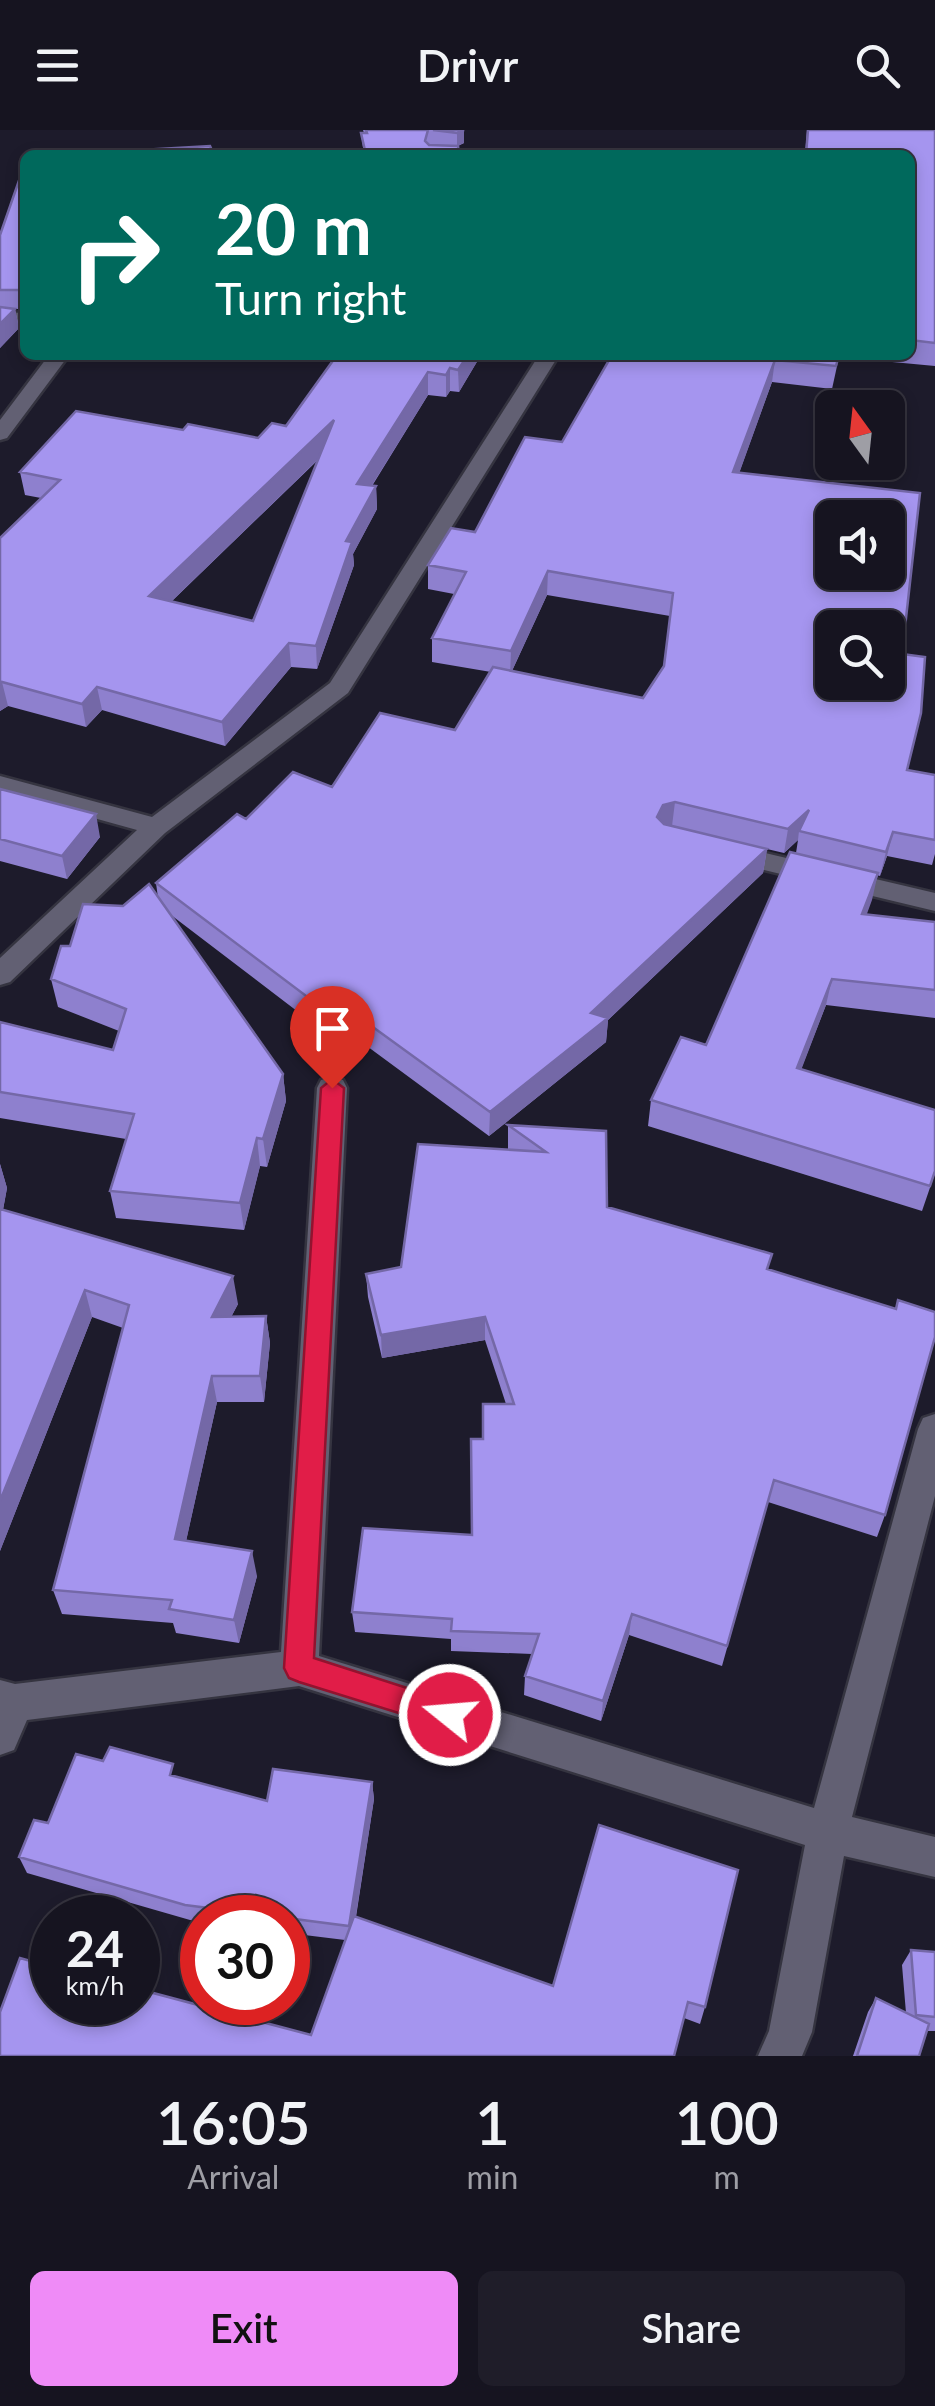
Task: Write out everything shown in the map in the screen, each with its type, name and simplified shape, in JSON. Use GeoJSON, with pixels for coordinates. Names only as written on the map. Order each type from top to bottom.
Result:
{"type":"FeatureCollection","features":[{"type":"Feature","properties":{"kind":"street"},"geometry":{"type":"LineString","coordinates":[[0,434],[55,360]]}},
{"type":"Feature","properties":{"kind":"street"},"geometry":{"type":"LineString","coordinates":[[0,975],[156,827],[339,688],[546,360]]}},
{"type":"Feature","properties":{"kind":"street"},"geometry":{"type":"LineString","coordinates":[[0,784],[156,827]]}},
{"type":"Feature","properties":{"kind":"street"},"geometry":{"type":"LineString","coordinates":[[709,848],[935,902]]}},
{"type":"Feature","properties":{"kind":"street"},"geometry":{"type":"LineString","coordinates":[[299,1668],[332,1088]]}},
{"type":"Feature","properties":{"kind":"street"},"geometry":{"type":"LineString","coordinates":[[780,2056],[790,2032],[828,1832],[935,1429]]}},
{"type":"Feature","properties":{"kind":"street"},"geometry":{"type":"LineString","coordinates":[[5,1713],[299,1668],[828,1832],[935,1858]]}},
{"type":"Feature","properties":{"kind":"building"},"geometry":{"type":"Polygon","coordinates":[[[366,130],[428,130],[425,141],[429,145],[458,146],[458,150],[365,150],[361,133],[367,133],[366,130]]]}},
{"type":"Feature","properties":{"kind":"building"},"geometry":{"type":"Polygon","coordinates":[[[808,130],[935,130],[935,343],[915,341],[915,150],[806,150],[808,130]]]}},
{"type":"Feature","properties":{"kind":"building"},"geometry":{"type":"Polygon","coordinates":[[[210,146],[212,150],[141,150],[210,146]]]}},
{"type":"Feature","properties":{"kind":"building"},"geometry":{"type":"Polygon","coordinates":[[[20,178],[20,290],[0,290],[0,235],[20,178]]]}},
{"type":"Feature","properties":{"kind":"building"},"geometry":{"type":"Polygon","coordinates":[[[0,307],[15,309],[0,324],[0,307]]]}},
{"type":"Feature","properties":{"kind":"building"},"geometry":{"type":"Polygon","coordinates":[[[333,360],[465,360],[458,370],[450,368],[446,375],[428,372],[357,484],[376,486],[346,541],[352,542],[316,646],[289,643],[222,722],[97,687],[82,704],[0,684],[0,538],[60,480],[20,472],[76,411],[183,430],[188,424],[258,438],[272,423],[286,426],[333,360]],[[334,420],[149,596],[253,621],[334,420]]]}},
{"type":"Feature","properties":{"kind":"building"},"geometry":{"type":"Polygon","coordinates":[[[609,360],[775,360],[733,472],[920,493],[905,627],[905,610],[815,610],[815,700],[905,700],[905,654],[925,657],[921,713],[907,770],[935,775],[935,840],[893,832],[886,852],[799,831],[809,810],[788,829],[675,802],[663,805],[657,817],[664,824],[767,849],[591,1013],[608,1018],[490,1112],[359,1017],[346,1026],[156,883],[237,814],[246,819],[293,772],[332,787],[380,713],[455,730],[493,667],[643,698],[664,666],[673,593],[548,571],[511,651],[432,638],[466,572],[428,565],[451,528],[475,532],[525,437],[562,442],[609,360]]]}},
{"type":"Feature","properties":{"kind":"building"},"geometry":{"type":"Polygon","coordinates":[[[775,360],[838,360],[836,366],[775,360]]]}},
{"type":"Feature","properties":{"kind":"building"},"geometry":{"type":"Polygon","coordinates":[[[0,789],[96,814],[62,856],[0,839],[0,789]]]}},
{"type":"Feature","properties":{"kind":"building"},"geometry":{"type":"Polygon","coordinates":[[[790,852],[878,873],[862,914],[935,922],[935,990],[832,979],[797,1068],[935,1110],[935,1171],[930,1186],[651,1100],[681,1037],[706,1045],[790,852]]]}},
{"type":"Feature","properties":{"kind":"building"},"geometry":{"type":"Polygon","coordinates":[[[149,884],[283,1074],[263,1139],[257,1138],[240,1203],[110,1191],[134,1114],[0,1092],[0,1022],[113,1050],[126,1009],[51,979],[61,946],[70,946],[83,904],[123,906],[149,884]]]}},
{"type":"Feature","properties":{"kind":"building"},"geometry":{"type":"Polygon","coordinates":[[[508,1125],[606,1131],[607,1207],[772,1254],[767,1269],[896,1309],[898,1300],[935,1312],[935,1337],[885,1515],[774,1480],[727,1646],[632,1614],[603,1701],[525,1676],[539,1634],[451,1631],[452,1619],[352,1612],[363,1528],[472,1535],[471,1439],[483,1439],[483,1404],[514,1404],[485,1317],[381,1335],[366,1274],[401,1267],[418,1144],[546,1152],[508,1125]]]}},
{"type":"Feature","properties":{"kind":"building"},"geometry":{"type":"Polygon","coordinates":[[[0,1209],[233,1276],[212,1317],[266,1316],[260,1376],[212,1376],[175,1539],[252,1551],[234,1620],[169,1609],[172,1600],[53,1590],[129,1305],[85,1290],[0,1501],[0,1209]]]}},
{"type":"Feature","properties":{"kind":"building"},"geometry":{"type":"Polygon","coordinates":[[[110,1747],[173,1764],[170,1775],[267,1801],[273,1769],[372,1782],[349,1926],[310,1921],[310,1895],[180,1895],[180,1904],[19,1857],[34,1820],[48,1823],[76,1754],[103,1761],[110,1747]]]}},
{"type":"Feature","properties":{"kind":"building"},"geometry":{"type":"Polygon","coordinates":[[[599,1825],[738,1870],[705,2007],[688,2002],[674,2056],[0,2056],[0,2012],[20,1958],[30,1961],[30,2025],[160,2025],[160,1995],[180,2000],[180,2025],[273,2025],[311,2035],[354,1916],[553,1986],[599,1825]]]}},
{"type":"Feature","properties":{"kind":"building"},"geometry":{"type":"Polygon","coordinates":[[[911,1950],[935,1952],[935,2017],[916,2015],[911,1950]]]}},
{"type":"Feature","properties":{"kind":"building"},"geometry":{"type":"Polygon","coordinates":[[[876,1998],[929,2024],[919,2056],[857,2056],[876,1998]]]}},
{"type":"Feature","properties":{"kind":"route"},"geometry":{"type":"LineString","coordinates":[[332,1088],[299,1668],[450,1715]]}}]}
